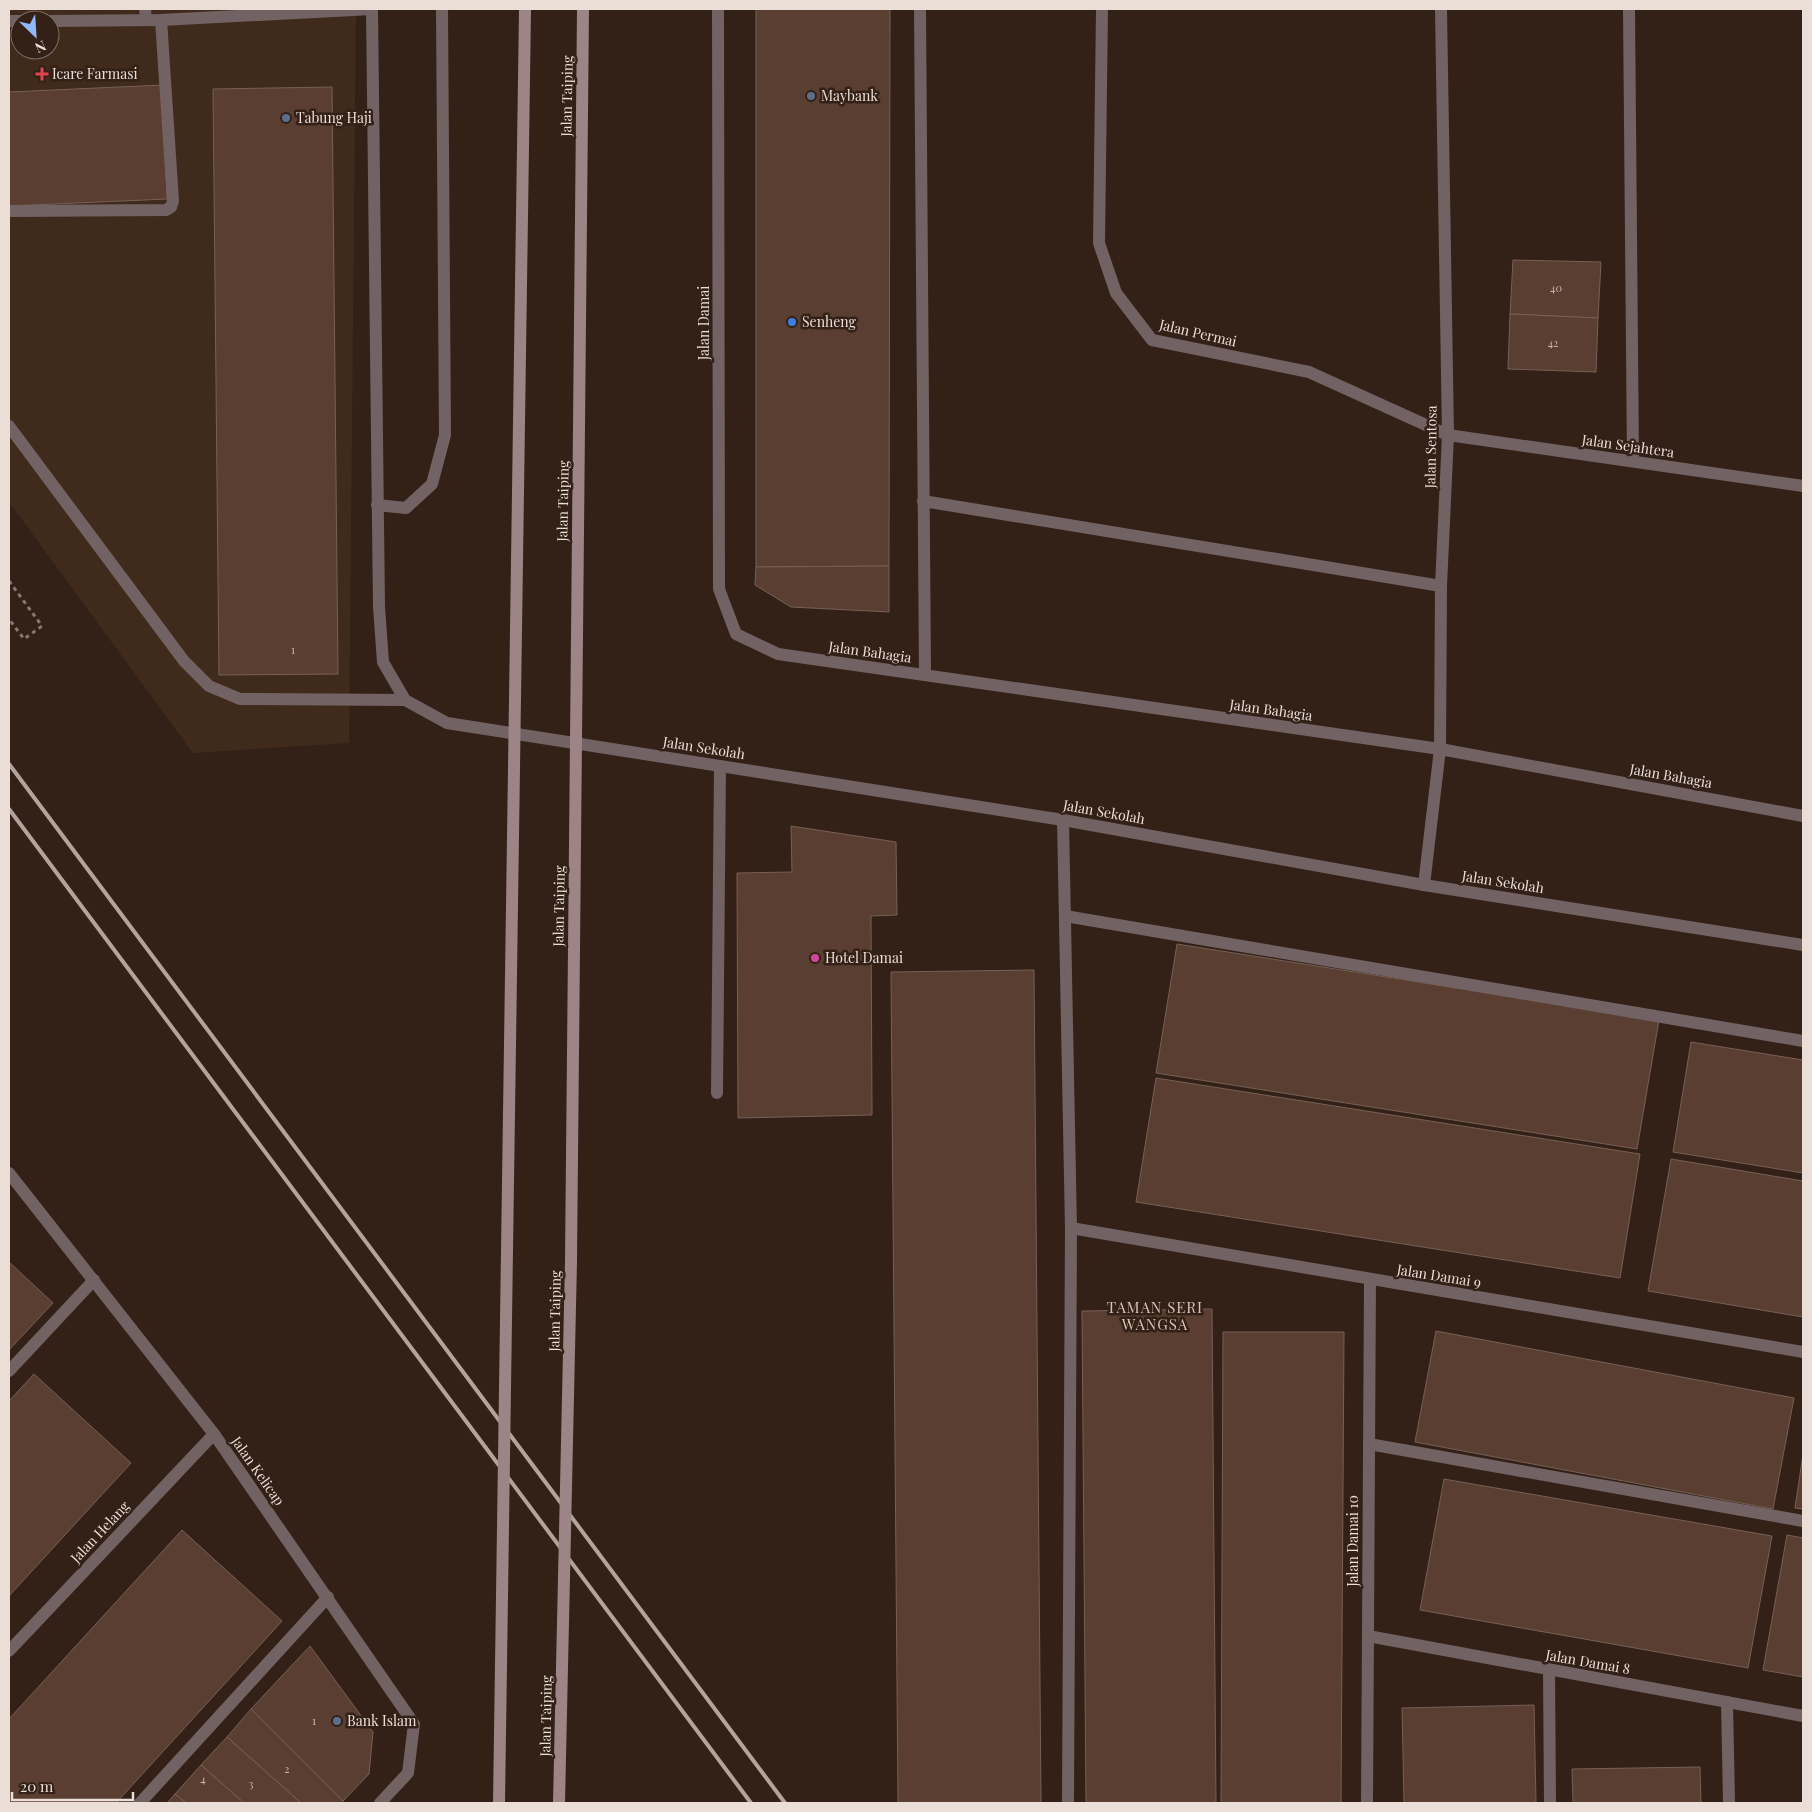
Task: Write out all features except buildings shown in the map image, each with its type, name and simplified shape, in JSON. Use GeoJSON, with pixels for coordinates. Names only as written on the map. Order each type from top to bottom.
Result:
{"type":"FeatureCollection","features":[{"type":"Feature","properties":{"kind":"main road"},"geometry":{"type":"LineString","coordinates":[[499,1803],[525,9]]}},
{"type":"Feature","properties":{"kind":"main road","name":"Jalan Taiping"},"geometry":{"type":"LineString","coordinates":[[559,1803],[571,1261],[583,9]]}},
{"type":"Feature","properties":{"kind":"street"},"geometry":{"type":"LineString","coordinates":[[9,426],[184,661],[209,686],[240,699],[404,700],[383,662],[378,608],[372,9],[161,20],[146,14],[60,20]]}},
{"type":"Feature","properties":{"kind":"street"},"geometry":{"type":"LineString","coordinates":[[378,505],[406,508],[432,484],[445,435],[442,9]]}},
{"type":"Feature","properties":{"kind":"street","name":"Jalan Damai"},"geometry":{"type":"LineString","coordinates":[[718,9],[719,589],[736,634]]}},
{"type":"Feature","properties":{"kind":"street"},"geometry":{"type":"LineString","coordinates":[[920,9],[924,675]]}},
{"type":"Feature","properties":{"kind":"street","name":"Jalan Permai"},"geometry":{"type":"LineString","coordinates":[[1102,9],[1099,243],[1116,293],[1152,340],[1309,372],[1448,435]]}},
{"type":"Feature","properties":{"kind":"street","name":"Jalan Sentosa"},"geometry":{"type":"LineString","coordinates":[[1424,885],[1440,749],[1441,586],[1448,435],[1441,9]]}},
{"type":"Feature","properties":{"kind":"street"},"geometry":{"type":"LineString","coordinates":[[1629,9],[1633,462]]}},
{"type":"Feature","properties":{"kind":"street"},"geometry":{"type":"LineString","coordinates":[[9,211],[166,210],[171,207],[173,201],[161,20]]}},
{"type":"Feature","properties":{"kind":"street","name":"Jalan Sejahtera"},"geometry":{"type":"LineString","coordinates":[[1448,435],[1803,486]]}},
{"type":"Feature","properties":{"kind":"street"},"geometry":{"type":"LineString","coordinates":[[923,501],[1441,586]]}},
{"type":"Feature","properties":{"kind":"street","name":"Jalan Bahagia"},"geometry":{"type":"LineString","coordinates":[[736,634],[778,654],[1440,749],[1803,816]]}},
{"type":"Feature","properties":{"kind":"street","name":"Jalan Sekolah"},"geometry":{"type":"LineString","coordinates":[[404,700],[447,723],[1063,820],[1424,885],[1803,944]]}},
{"type":"Feature","properties":{"kind":"street"},"geometry":{"type":"LineString","coordinates":[[717,1094],[720,766]]}},
{"type":"Feature","properties":{"kind":"street"},"geometry":{"type":"LineString","coordinates":[[1063,820],[1071,1228],[1068,1803]]}},
{"type":"Feature","properties":{"kind":"street"},"geometry":{"type":"LineString","coordinates":[[1065,916],[1803,1041]]}},
{"type":"Feature","properties":{"kind":"street","name":"Jalan Kelicap"},"geometry":{"type":"LineString","coordinates":[[9,1173],[214,1434],[414,1724],[408,1773],[380,1803]]}},
{"type":"Feature","properties":{"kind":"street","name":"Jalan Damai 9"},"geometry":{"type":"LineString","coordinates":[[1071,1228],[1803,1352]]}},
{"type":"Feature","properties":{"kind":"street"},"geometry":{"type":"LineString","coordinates":[[9,1371],[94,1280]]}},
{"type":"Feature","properties":{"kind":"street","name":"Jalan Damai 10"},"geometry":{"type":"LineString","coordinates":[[1367,1803],[1370,1280]]}},
{"type":"Feature","properties":{"kind":"street","name":"Jalan Helang"},"geometry":{"type":"LineString","coordinates":[[9,1650],[214,1434]]}},
{"type":"Feature","properties":{"kind":"street"},"geometry":{"type":"LineString","coordinates":[[1369,1444],[1803,1521]]}},
{"type":"Feature","properties":{"kind":"street"},"geometry":{"type":"LineString","coordinates":[[140,1803],[328,1597]]}},
{"type":"Feature","properties":{"kind":"street","name":"Jalan Damai 8"},"geometry":{"type":"LineString","coordinates":[[1368,1636],[1803,1716]]}},
{"type":"Feature","properties":{"kind":"street"},"geometry":{"type":"LineString","coordinates":[[1549,1670],[1550,1803]]}},
{"type":"Feature","properties":{"kind":"street"},"geometry":{"type":"LineString","coordinates":[[1727,1702],[1729,1803]]}},
{"type":"Feature","properties":{"kind":"path"},"geometry":{"type":"LineString","coordinates":[[9,580],[42,626],[24,639],[9,619]]}},
{"type":"Feature","properties":{"kind":"shaded area"},"geometry":{"type":"Polygon","coordinates":[[[9,9],[356,9],[349,743],[193,753],[9,502],[9,9]]]}},
{"type":"Feature","properties":{"kind":"railway"},"geometry":{"type":"LineString","coordinates":[[9,764],[785,1803]]}},
{"type":"Feature","properties":{"kind":"railway"},"geometry":{"type":"LineString","coordinates":[[9,809],[751,1803]]}},
{"type":"Feature","properties":{"kind":"place","name":"Icare Farmasi"},"geometry":{"type":"Point","coordinates":[42,74]}},
{"type":"Feature","properties":{"kind":"place","name":"Maybank"},"geometry":{"type":"Point","coordinates":[811,96]}},
{"type":"Feature","properties":{"kind":"place","name":"Tabung Haji"},"geometry":{"type":"Point","coordinates":[286,118]}},
{"type":"Feature","properties":{"kind":"place","name":"Senheng"},"geometry":{"type":"Point","coordinates":[792,322]}},
{"type":"Feature","properties":{"kind":"place","name":"Hotel Damai"},"geometry":{"type":"Point","coordinates":[815,958]}},
{"type":"Feature","properties":{"kind":"place","name":"Bank Islam"},"geometry":{"type":"Point","coordinates":[337,1721]}},
{"type":"Feature","properties":{"kind":"district","name":"TAMAN SERI WANGSA"},"geometry":{"type":"Point","coordinates":[1155,1316]}}]}
